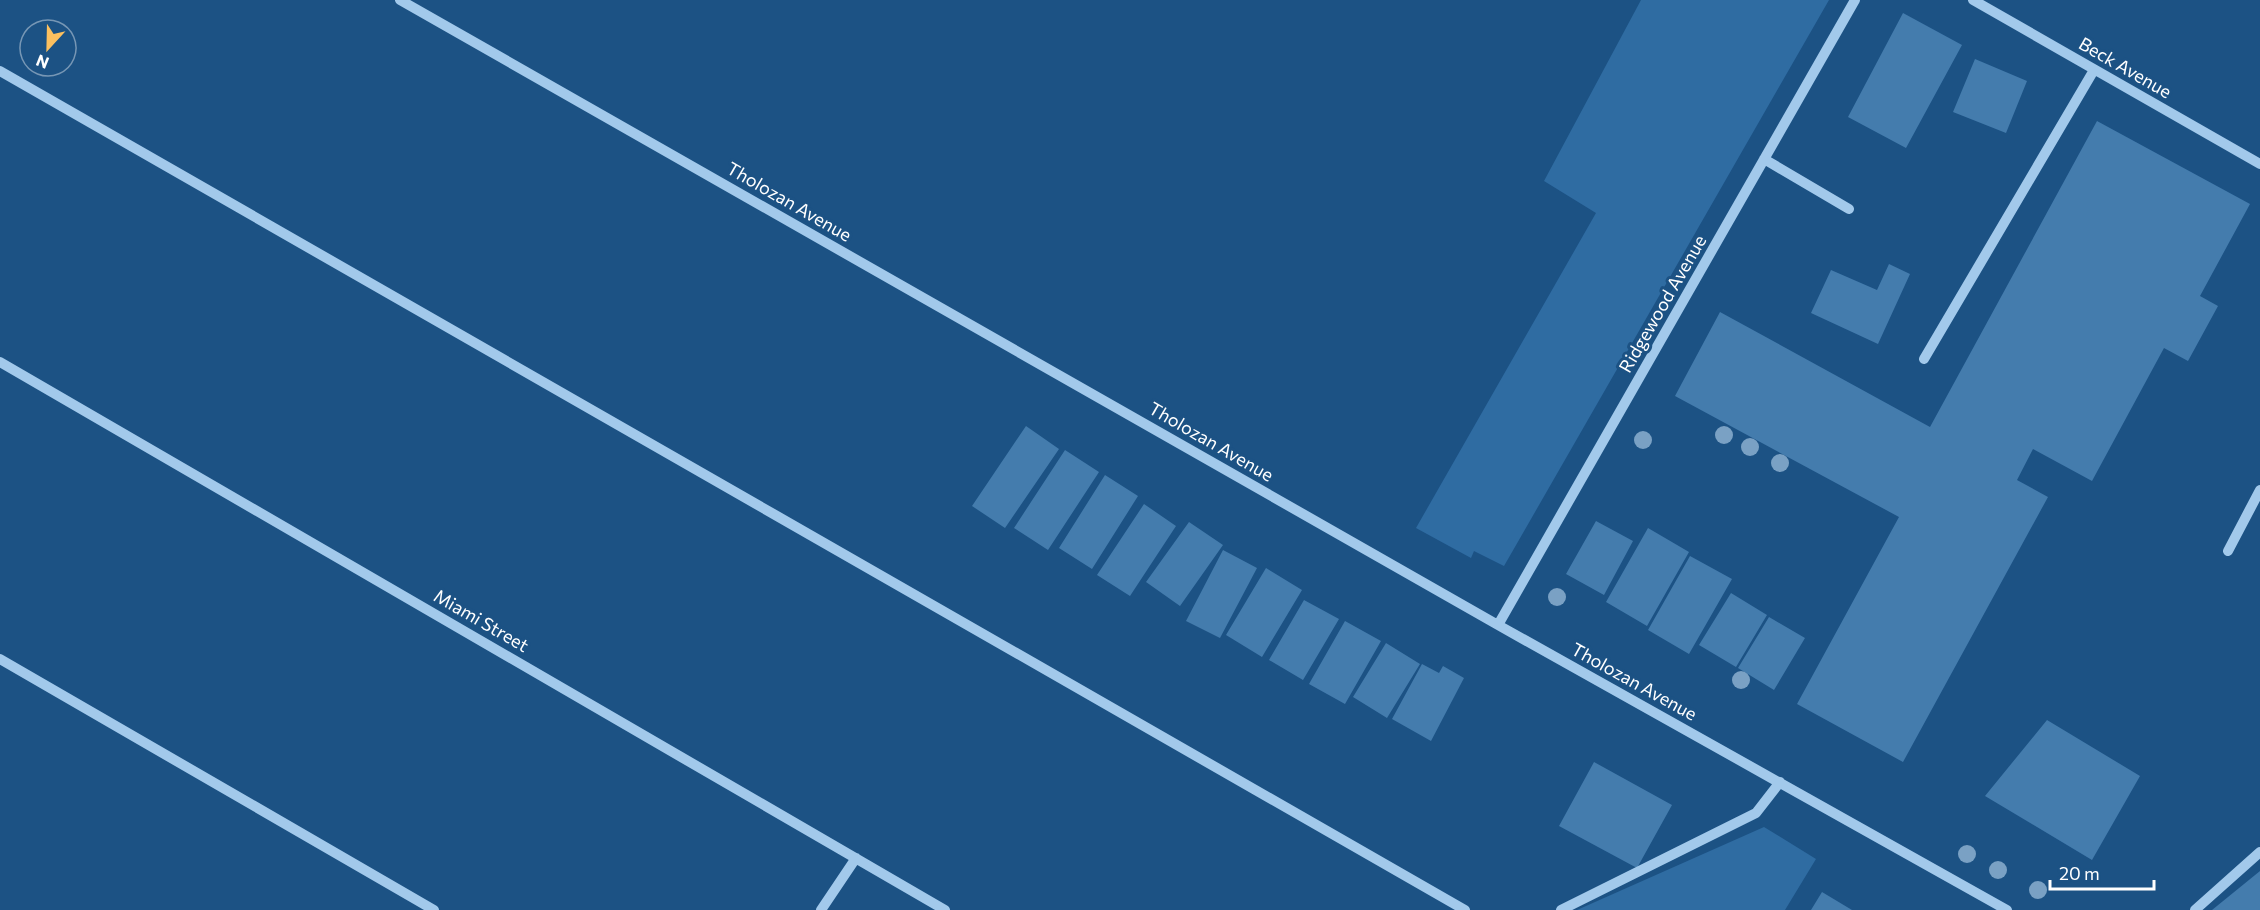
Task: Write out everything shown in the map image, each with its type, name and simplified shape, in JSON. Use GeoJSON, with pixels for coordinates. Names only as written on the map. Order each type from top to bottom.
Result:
{"type":"FeatureCollection","features":[{"type":"Feature","properties":{"kind":"street","name":"Tholozan Avenue"},"geometry":{"type":"LineString","coordinates":[[400,0],[1498,625],[2007,910]]}},
{"type":"Feature","properties":{"kind":"street","name":"Ridgewood Avenue"},"geometry":{"type":"LineString","coordinates":[[1498,625],[1855,0]]}},
{"type":"Feature","properties":{"kind":"street","name":"Beck Avenue"},"geometry":{"type":"LineString","coordinates":[[1973,0],[2260,164]]}},
{"type":"Feature","properties":{"kind":"street"},"geometry":{"type":"LineString","coordinates":[[1924,359],[2094,70]]}},
{"type":"Feature","properties":{"kind":"street"},"geometry":{"type":"LineString","coordinates":[[0,71],[1465,910]]}},
{"type":"Feature","properties":{"kind":"street"},"geometry":{"type":"LineString","coordinates":[[1764,159],[1849,209]]}},
{"type":"Feature","properties":{"kind":"street","name":"Miami Street"},"geometry":{"type":"LineString","coordinates":[[0,362],[945,910]]}},
{"type":"Feature","properties":{"kind":"street"},"geometry":{"type":"LineString","coordinates":[[2228,551],[2260,490]]}},
{"type":"Feature","properties":{"kind":"street"},"geometry":{"type":"LineString","coordinates":[[0,659],[434,910]]}},
{"type":"Feature","properties":{"kind":"street"},"geometry":{"type":"LineString","coordinates":[[1561,910],[1756,813],[1780,782]]}},
{"type":"Feature","properties":{"kind":"street"},"geometry":{"type":"LineString","coordinates":[[2194,910],[2260,852]]}},
{"type":"Feature","properties":{"kind":"street"},"geometry":{"type":"LineString","coordinates":[[821,910],[856,858]]}},
{"type":"Feature","properties":{"kind":"shaded area"},"geometry":{"type":"Polygon","coordinates":[[[1641,0],[1829,0],[1504,566],[1474,551],[1471,558],[1416,528],[1596,213],[1544,181],[1641,0]]]}},
{"type":"Feature","properties":{"kind":"shaded area"},"geometry":{"type":"Polygon","coordinates":[[[1764,827],[1816,859],[1785,910],[1577,910],[1764,827]]]}},
{"type":"Feature","properties":{"kind":"building"},"geometry":{"type":"Polygon","coordinates":[[[1903,13],[1962,45],[1906,148],[1848,117],[1903,13]]]}},
{"type":"Feature","properties":{"kind":"building"},"geometry":{"type":"Polygon","coordinates":[[[1975,59],[2027,81],[2006,133],[1953,112],[1975,59]]]}},
{"type":"Feature","properties":{"kind":"building"},"geometry":{"type":"Polygon","coordinates":[[[2097,121],[2250,204],[2200,296],[2218,306],[2188,361],[2164,348],[2092,481],[2033,449],[2017,480],[2048,497],[1903,762],[1797,704],[1899,517],[1675,396],[1720,312],[1930,427],[2097,121]]]}},
{"type":"Feature","properties":{"kind":"building"},"geometry":{"type":"Polygon","coordinates":[[[1889,264],[1910,274],[1878,344],[1811,313],[1831,270],[1877,290],[1889,264]]]}},
{"type":"Feature","properties":{"kind":"building"},"geometry":{"type":"Polygon","coordinates":[[[1026,426],[1059,449],[1005,528],[972,506],[1026,426]]]}},
{"type":"Feature","properties":{"kind":"building"},"geometry":{"type":"Polygon","coordinates":[[[1065,450],[1099,472],[1048,550],[1014,528],[1065,450]]]}},
{"type":"Feature","properties":{"kind":"building"},"geometry":{"type":"Polygon","coordinates":[[[1105,475],[1138,496],[1092,569],[1059,548],[1105,475]]]}},
{"type":"Feature","properties":{"kind":"building"},"geometry":{"type":"Polygon","coordinates":[[[1144,504],[1176,526],[1130,596],[1097,575],[1144,504]]]}},
{"type":"Feature","properties":{"kind":"building"},"geometry":{"type":"Polygon","coordinates":[[[1596,521],[1633,541],[1604,595],[1566,574],[1596,521]]]}},
{"type":"Feature","properties":{"kind":"building"},"geometry":{"type":"Polygon","coordinates":[[[1189,522],[1223,545],[1180,606],[1146,582],[1189,522]]]}},
{"type":"Feature","properties":{"kind":"building"},"geometry":{"type":"Polygon","coordinates":[[[1648,528],[1689,552],[1647,626],[1606,602],[1648,528]]]}},
{"type":"Feature","properties":{"kind":"building"},"geometry":{"type":"Polygon","coordinates":[[[1223,550],[1257,568],[1220,638],[1186,621],[1223,550]]]}},
{"type":"Feature","properties":{"kind":"building"},"geometry":{"type":"Polygon","coordinates":[[[1690,556],[1732,579],[1689,654],[1648,630],[1690,556]]]}},
{"type":"Feature","properties":{"kind":"building"},"geometry":{"type":"Polygon","coordinates":[[[1266,568],[1302,590],[1262,657],[1226,635],[1266,568]]]}},
{"type":"Feature","properties":{"kind":"building"},"geometry":{"type":"Polygon","coordinates":[[[1731,593],[1767,615],[1736,667],[1699,645],[1731,593]]]}},
{"type":"Feature","properties":{"kind":"building"},"geometry":{"type":"Polygon","coordinates":[[[1304,600],[1339,619],[1303,680],[1269,660],[1304,600]]]}},
{"type":"Feature","properties":{"kind":"building"},"geometry":{"type":"Polygon","coordinates":[[[1769,617],[1805,638],[1774,690],[1738,668],[1769,617]]]}},
{"type":"Feature","properties":{"kind":"building"},"geometry":{"type":"Polygon","coordinates":[[[1345,621],[1381,641],[1345,704],[1309,684],[1345,621]]]}},
{"type":"Feature","properties":{"kind":"building"},"geometry":{"type":"Polygon","coordinates":[[[1386,643],[1420,664],[1387,718],[1353,697],[1386,643]]]}},
{"type":"Feature","properties":{"kind":"building"},"geometry":{"type":"Polygon","coordinates":[[[1422,664],[1439,673],[1443,666],[1464,678],[1431,741],[1392,719],[1422,664]]]}},
{"type":"Feature","properties":{"kind":"building"},"geometry":{"type":"Polygon","coordinates":[[[2047,720],[2140,776],[2092,860],[1985,796],[2047,720]]]}},
{"type":"Feature","properties":{"kind":"building"},"geometry":{"type":"Polygon","coordinates":[[[1594,762],[1672,805],[1637,868],[1559,826],[1594,762]]]}},
{"type":"Feature","properties":{"kind":"building"},"geometry":{"type":"Polygon","coordinates":[[[2260,871],[2260,910],[2212,910],[2260,871]]]}},
{"type":"Feature","properties":{"kind":"building"},"geometry":{"type":"Polygon","coordinates":[[[1822,892],[1852,910],[1811,910],[1822,892]]]}}]}
